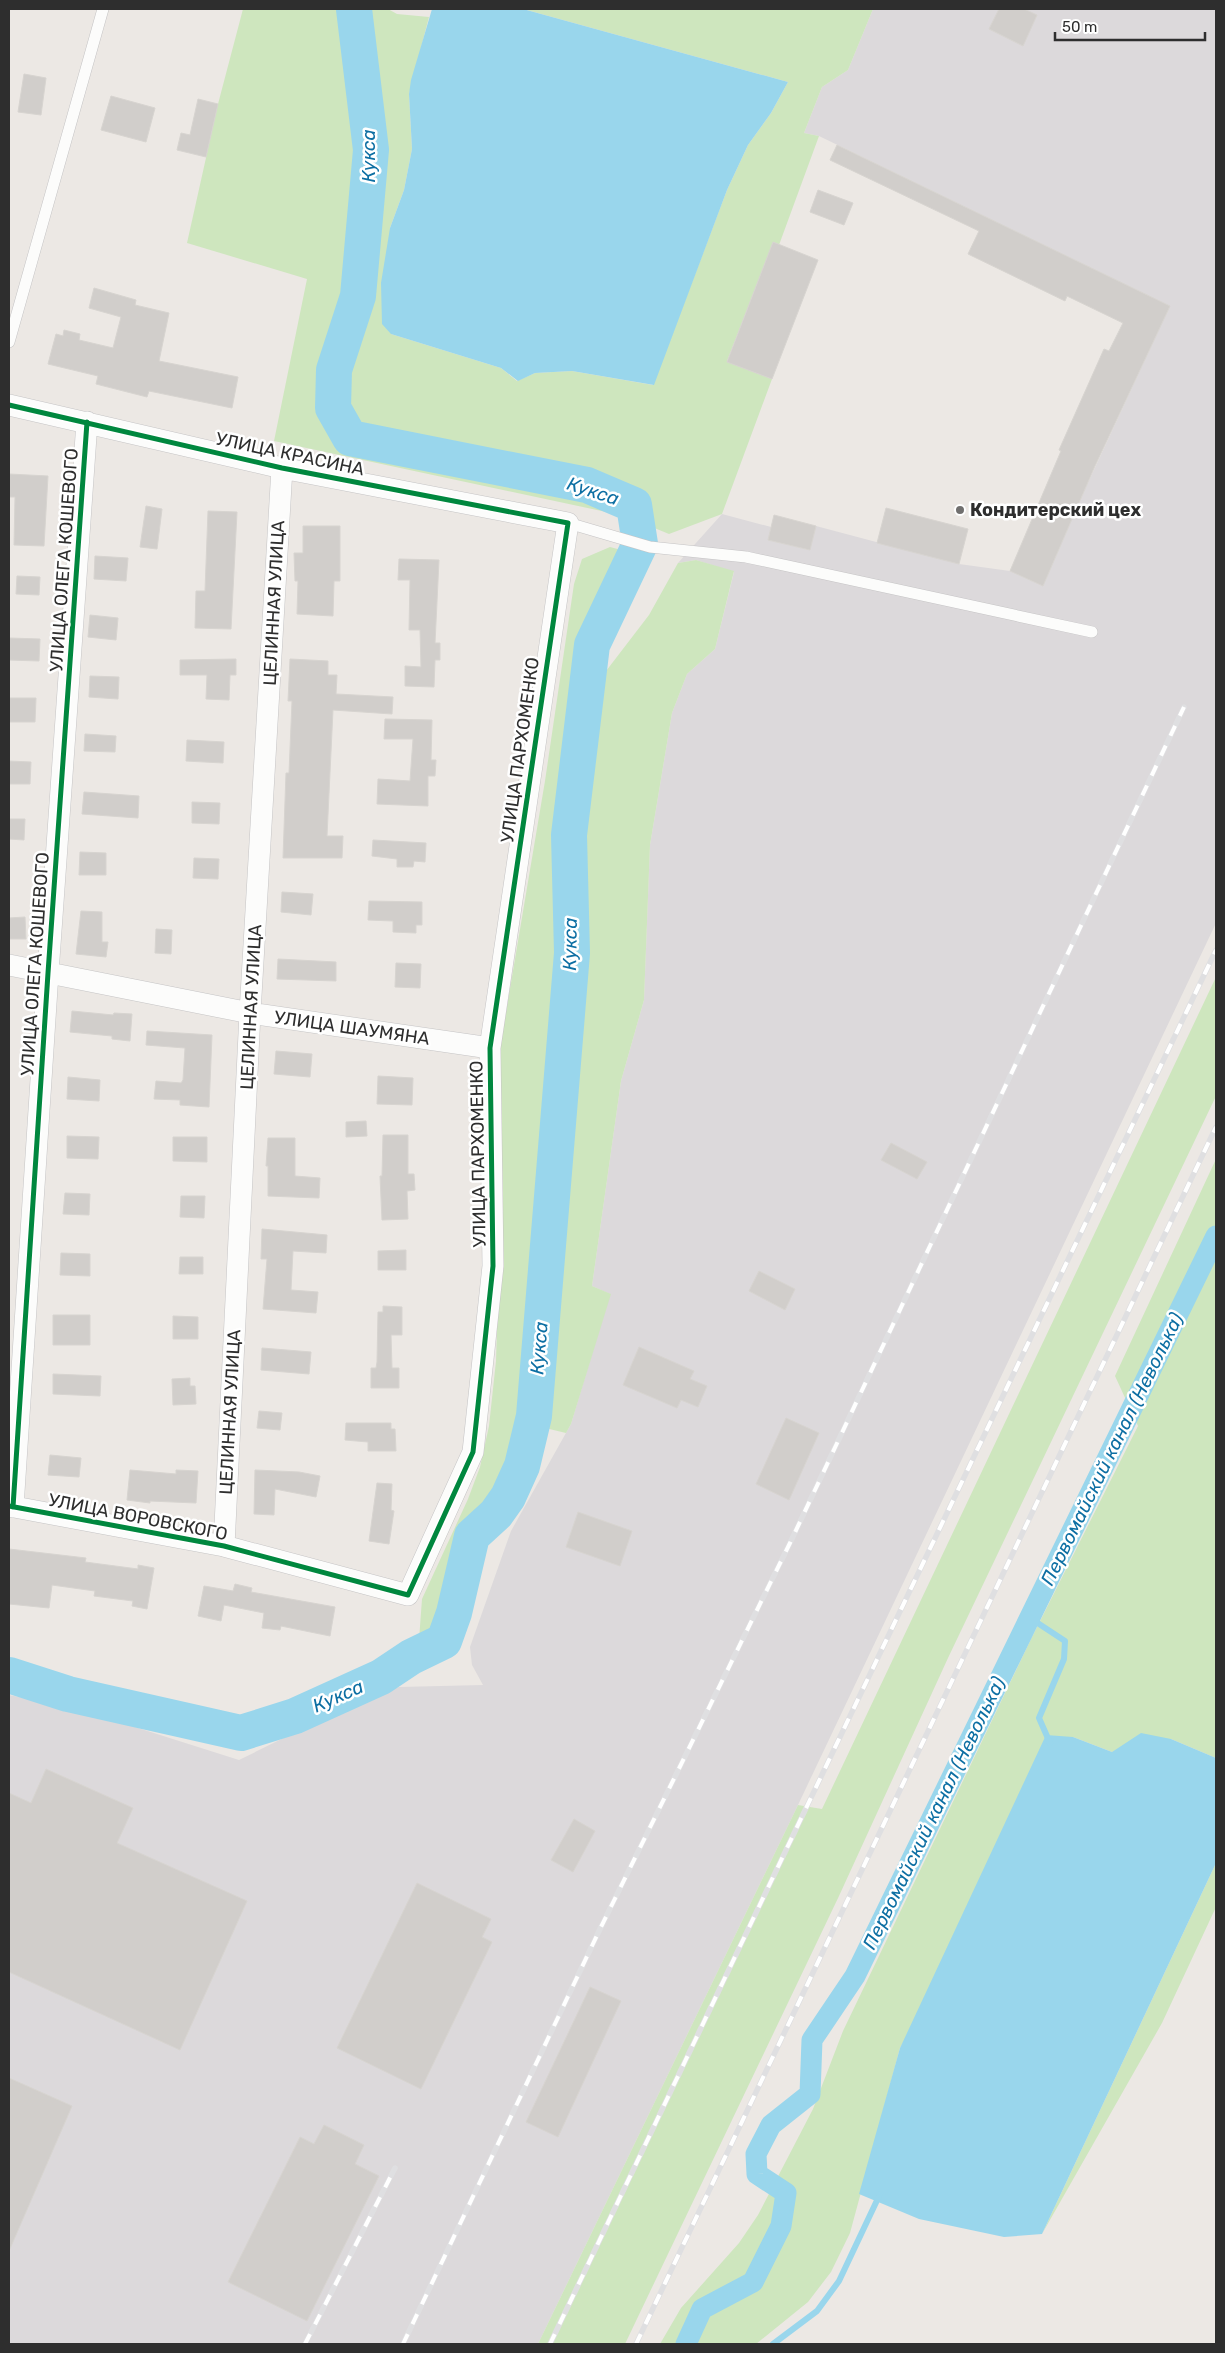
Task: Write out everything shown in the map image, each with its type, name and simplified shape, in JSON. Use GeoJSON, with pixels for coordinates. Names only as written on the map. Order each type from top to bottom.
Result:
{"type":"FeatureCollection","features":[{"type":"Feature","properties":{"kind":"street","name":"УЛИЦА КРАСИНА"},"geometry":{"type":"LineString","coordinates":[[9,405],[282,468],[568,523]]}},
{"type":"Feature","properties":{"kind":"street","name":"УЛИЦА ОЛЕГА КОШЕВОГО"},"geometry":{"type":"LineString","coordinates":[[11,1507],[87,422]]}},
{"type":"Feature","properties":{"kind":"street","name":"ЦЕЛИННАЯ УЛИЦА"},"geometry":{"type":"LineString","coordinates":[[224,1546],[250,1013],[282,468]]}},
{"type":"Feature","properties":{"kind":"street","name":"УЛИЦА ПАРХОМЕНКО"},"geometry":{"type":"LineString","coordinates":[[408,1595],[473,1452],[493,1266],[490,1048],[568,523]]}},
{"type":"Feature","properties":{"kind":"street","name":"УЛИЦА ШАУМЯНА"},"geometry":{"type":"LineString","coordinates":[[9,965],[250,1013],[490,1048]]}},
{"type":"Feature","properties":{"kind":"street","name":"УЛИЦА ВОРОВСКОГО"},"geometry":{"type":"LineString","coordinates":[[11,1507],[224,1546],[408,1595]]}},
{"type":"Feature","properties":{"kind":"lane"},"geometry":{"type":"LineString","coordinates":[[9,342],[103,9]]}},
{"type":"Feature","properties":{"kind":"lane"},"geometry":{"type":"LineString","coordinates":[[568,523],[650,547],[746,557],[1092,632]]}},
{"type":"Feature","properties":{"kind":"shaded area"},"geometry":{"type":"Polygon","coordinates":[[[873,9],[1216,9],[1216,923],[798,1805],[538,2344],[9,2344],[9,1695],[75,1708],[239,1760],[365,1698],[399,1687],[483,1685],[472,1665],[470,1647],[511,1531],[571,1424],[610,1294],[592,1286],[621,1081],[644,1000],[650,845],[672,713],[687,674],[715,649],[734,572],[696,560],[678,563],[722,514],[771,527],[768,540],[809,550],[816,526],[959,564],[1010,571],[1043,586],[1086,487],[1170,306],[819,136],[804,133],[822,87],[848,70],[873,9]]]}},
{"type":"Feature","properties":{"kind":"green space"},"geometry":{"type":"Polygon","coordinates":[[[243,9],[388,9],[397,14],[429,17],[409,94],[412,149],[404,190],[390,228],[391,334],[501,368],[517,381],[535,373],[572,371],[653,385],[727,190],[748,145],[771,113],[788,82],[523,9],[873,9],[848,70],[822,87],[804,133],[819,136],[779,245],[773,243],[727,361],[772,379],[722,514],[669,534],[625,516],[274,441],[307,279],[187,243],[218,104],[243,9]]]}},
{"type":"Feature","properties":{"kind":"green space"},"geometry":{"type":"Polygon","coordinates":[[[610,547],[625,551],[584,650],[561,853],[563,967],[522,1425],[496,1497],[467,1530],[437,1635],[419,1640],[422,1599],[468,1499],[480,1467],[489,1426],[496,1361],[501,1199],[501,1042],[545,781],[574,584],[582,559],[610,547]]]}},
{"type":"Feature","properties":{"kind":"green space"},"geometry":{"type":"Polygon","coordinates":[[[696,560],[734,571],[715,649],[687,674],[672,713],[650,845],[644,1000],[621,1081],[592,1286],[611,1294],[571,1424],[566,1433],[541,1427],[551,1297],[577,1071],[580,961],[578,835],[603,675],[649,615],[678,563],[696,560]]]}},
{"type":"Feature","properties":{"kind":"green space"},"geometry":{"type":"Polygon","coordinates":[[[1216,977],[1216,1096],[948,1658],[839,1896],[625,2344],[538,2344],[798,1805],[822,1809],[1216,977]]]}},
{"type":"Feature","properties":{"kind":"green space"},"geometry":{"type":"Polygon","coordinates":[[[1216,1159],[1216,1758],[1171,1739],[1112,1752],[1073,1737],[900,2048],[850,2233],[831,2272],[808,2302],[756,2344],[660,2344],[681,2308],[739,2243],[758,2215],[813,2109],[843,2031],[1031,1639],[1138,1426],[1115,1376],[1216,1159]]]}},
{"type":"Feature","properties":{"kind":"green space"},"geometry":{"type":"Polygon","coordinates":[[[1216,1863],[1216,1907],[1162,2023],[1042,2234],[1216,1863]]]}},
{"type":"Feature","properties":{"kind":"water"},"geometry":{"type":"Polygon","coordinates":[[[432,9],[523,9],[788,82],[771,113],[748,145],[727,190],[654,385],[572,371],[535,373],[518,381],[501,368],[391,334],[382,324],[381,283],[390,228],[404,190],[412,149],[409,94],[411,80],[432,9]]]}},
{"type":"Feature","properties":{"kind":"water"},"geometry":{"type":"Polygon","coordinates":[[[1141,1733],[1171,1739],[1216,1758],[1216,1863],[1042,2234],[1004,2237],[919,2219],[859,2194],[900,2048],[1046,1735],[1073,1737],[1112,1752],[1141,1733]]]}},
{"type":"Feature","properties":{"kind":"building"},"geometry":{"type":"Polygon","coordinates":[[[999,9],[1024,9],[1037,15],[1023,46],[989,29],[999,9]]]}},
{"type":"Feature","properties":{"kind":"building"},"geometry":{"type":"Polygon","coordinates":[[[24,74],[46,78],[41,115],[18,112],[24,74]]]}},
{"type":"Feature","properties":{"kind":"building"},"geometry":{"type":"Polygon","coordinates":[[[111,96],[155,108],[146,142],[101,130],[111,96]]]}},
{"type":"Feature","properties":{"kind":"building"},"geometry":{"type":"Polygon","coordinates":[[[198,99],[218,104],[206,157],[177,150],[181,133],[190,135],[198,99]]]}},
{"type":"Feature","properties":{"kind":"building"},"geometry":{"type":"Polygon","coordinates":[[[837,145],[1170,306],[1095,466],[1043,586],[1010,571],[1061,451],[1059,450],[1104,349],[1109,351],[1123,323],[1067,296],[1065,301],[968,254],[979,231],[830,160],[837,145]]]}},
{"type":"Feature","properties":{"kind":"building"},"geometry":{"type":"Polygon","coordinates":[[[818,190],[853,203],[844,225],[810,212],[818,190]]]}},
{"type":"Feature","properties":{"kind":"building"},"geometry":{"type":"Polygon","coordinates":[[[773,242],[818,260],[772,379],[727,362],[773,242]]]}},
{"type":"Feature","properties":{"kind":"building"},"geometry":{"type":"Polygon","coordinates":[[[94,288],[136,300],[135,305],[169,313],[159,361],[238,377],[232,408],[149,391],[147,397],[96,384],[98,376],[48,364],[56,334],[63,336],[64,330],[80,334],[79,340],[113,348],[121,317],[89,308],[94,288]]]}},
{"type":"Feature","properties":{"kind":"building"},"geometry":{"type":"Polygon","coordinates":[[[9,474],[48,476],[44,546],[14,545],[15,497],[9,497],[9,474]]]}},
{"type":"Feature","properties":{"kind":"building"},"geometry":{"type":"Polygon","coordinates":[[[146,506],[162,509],[157,549],[140,547],[146,506]]]}},
{"type":"Feature","properties":{"kind":"building"},"geometry":{"type":"Polygon","coordinates":[[[886,508],[968,529],[959,564],[877,543],[886,508]]]}},
{"type":"Feature","properties":{"kind":"building"},"geometry":{"type":"Polygon","coordinates":[[[208,511],[237,512],[231,629],[195,628],[196,591],[205,591],[208,511]]]}},
{"type":"Feature","properties":{"kind":"building"},"geometry":{"type":"Polygon","coordinates":[[[774,515],[816,526],[810,550],[768,540],[774,515]]]}},
{"type":"Feature","properties":{"kind":"building"},"geometry":{"type":"Polygon","coordinates":[[[303,526],[340,526],[340,581],[334,581],[333,616],[297,614],[298,581],[295,581],[294,553],[303,553],[303,526]]]}},
{"type":"Feature","properties":{"kind":"building"},"geometry":{"type":"Polygon","coordinates":[[[95,556],[128,558],[126,581],[94,579],[95,556]]]}},
{"type":"Feature","properties":{"kind":"building"},"geometry":{"type":"Polygon","coordinates":[[[399,559],[439,560],[435,643],[440,643],[440,660],[435,660],[434,687],[405,686],[405,666],[421,667],[420,630],[409,630],[410,580],[398,580],[399,559]]]}},
{"type":"Feature","properties":{"kind":"building"},"geometry":{"type":"Polygon","coordinates":[[[17,576],[40,577],[39,595],[16,594],[17,576]]]}},
{"type":"Feature","properties":{"kind":"building"},"geometry":{"type":"Polygon","coordinates":[[[90,615],[118,618],[116,640],[88,637],[90,615]]]}},
{"type":"Feature","properties":{"kind":"building"},"geometry":{"type":"Polygon","coordinates":[[[9,638],[40,639],[39,661],[9,660],[9,638]]]}},
{"type":"Feature","properties":{"kind":"building"},"geometry":{"type":"Polygon","coordinates":[[[236,659],[236,675],[230,675],[229,700],[206,699],[207,675],[180,675],[180,660],[236,659]]]}},
{"type":"Feature","properties":{"kind":"building"},"geometry":{"type":"Polygon","coordinates":[[[290,659],[328,661],[328,675],[337,675],[336,694],[393,697],[392,714],[333,710],[327,836],[343,836],[342,858],[283,858],[286,773],[289,773],[292,701],[288,701],[290,659]]]}},
{"type":"Feature","properties":{"kind":"building"},"geometry":{"type":"Polygon","coordinates":[[[90,676],[119,677],[118,699],[89,697],[90,676]]]}},
{"type":"Feature","properties":{"kind":"building"},"geometry":{"type":"Polygon","coordinates":[[[9,698],[36,698],[35,722],[9,722],[9,698]]]}},
{"type":"Feature","properties":{"kind":"building"},"geometry":{"type":"Polygon","coordinates":[[[385,719],[432,720],[431,760],[436,760],[435,776],[428,776],[428,806],[377,804],[378,779],[410,781],[413,739],[384,739],[385,719]]]}},
{"type":"Feature","properties":{"kind":"building"},"geometry":{"type":"Polygon","coordinates":[[[85,734],[116,736],[115,752],[84,751],[85,734]]]}},
{"type":"Feature","properties":{"kind":"building"},"geometry":{"type":"Polygon","coordinates":[[[187,740],[224,742],[223,763],[186,761],[187,740]]]}},
{"type":"Feature","properties":{"kind":"building"},"geometry":{"type":"Polygon","coordinates":[[[9,761],[31,762],[30,784],[9,784],[9,761]]]}},
{"type":"Feature","properties":{"kind":"building"},"geometry":{"type":"Polygon","coordinates":[[[84,792],[139,796],[138,818],[82,814],[84,792]]]}},
{"type":"Feature","properties":{"kind":"building"},"geometry":{"type":"Polygon","coordinates":[[[192,802],[220,803],[219,824],[192,823],[192,802]]]}},
{"type":"Feature","properties":{"kind":"building"},"geometry":{"type":"Polygon","coordinates":[[[9,819],[25,819],[24,840],[9,839],[9,819]]]}},
{"type":"Feature","properties":{"kind":"building"},"geometry":{"type":"Polygon","coordinates":[[[373,840],[426,843],[425,862],[414,861],[413,867],[397,867],[397,859],[372,856],[373,840]]]}},
{"type":"Feature","properties":{"kind":"building"},"geometry":{"type":"Polygon","coordinates":[[[80,852],[106,853],[106,875],[79,875],[80,852]]]}},
{"type":"Feature","properties":{"kind":"building"},"geometry":{"type":"Polygon","coordinates":[[[194,858],[219,859],[218,879],[193,878],[194,858]]]}},
{"type":"Feature","properties":{"kind":"building"},"geometry":{"type":"Polygon","coordinates":[[[282,892],[313,894],[311,915],[281,912],[282,892]]]}},
{"type":"Feature","properties":{"kind":"building"},"geometry":{"type":"Polygon","coordinates":[[[369,901],[422,902],[422,925],[416,925],[416,933],[393,932],[393,921],[368,920],[369,901]]]}},
{"type":"Feature","properties":{"kind":"building"},"geometry":{"type":"Polygon","coordinates":[[[81,911],[102,912],[102,942],[108,942],[106,957],[76,954],[81,911]]]}},
{"type":"Feature","properties":{"kind":"building"},"geometry":{"type":"Polygon","coordinates":[[[25,917],[26,939],[9,939],[9,918],[25,917]]]}},
{"type":"Feature","properties":{"kind":"building"},"geometry":{"type":"Polygon","coordinates":[[[156,929],[172,930],[171,954],[155,953],[156,929]]]}},
{"type":"Feature","properties":{"kind":"building"},"geometry":{"type":"Polygon","coordinates":[[[278,959],[336,962],[336,981],[277,979],[278,959]]]}},
{"type":"Feature","properties":{"kind":"building"},"geometry":{"type":"Polygon","coordinates":[[[396,963],[421,964],[420,988],[395,987],[396,963]]]}},
{"type":"Feature","properties":{"kind":"building"},"geometry":{"type":"Polygon","coordinates":[[[72,1011],[113,1015],[114,1013],[132,1014],[130,1041],[112,1039],[112,1036],[70,1032],[72,1011]]]}},
{"type":"Feature","properties":{"kind":"building"},"geometry":{"type":"Polygon","coordinates":[[[147,1031],[212,1035],[209,1107],[180,1105],[180,1100],[154,1099],[156,1081],[181,1083],[183,1080],[185,1048],[146,1045],[147,1031]]]}},
{"type":"Feature","properties":{"kind":"building"},"geometry":{"type":"Polygon","coordinates":[[[276,1051],[312,1054],[310,1077],[274,1074],[276,1051]]]}},
{"type":"Feature","properties":{"kind":"building"},"geometry":{"type":"Polygon","coordinates":[[[378,1076],[413,1078],[412,1105],[377,1104],[378,1076]]]}},
{"type":"Feature","properties":{"kind":"building"},"geometry":{"type":"Polygon","coordinates":[[[68,1077],[100,1080],[99,1101],[67,1099],[68,1077]]]}},
{"type":"Feature","properties":{"kind":"building"},"geometry":{"type":"Polygon","coordinates":[[[366,1121],[367,1136],[346,1137],[346,1122],[366,1121]]]}},
{"type":"Feature","properties":{"kind":"building"},"geometry":{"type":"Polygon","coordinates":[[[383,1135],[408,1135],[408,1174],[414,1174],[415,1190],[407,1191],[408,1219],[382,1220],[380,1176],[382,1176],[383,1135]]]}},
{"type":"Feature","properties":{"kind":"building"},"geometry":{"type":"Polygon","coordinates":[[[67,1136],[99,1137],[98,1159],[67,1158],[67,1136]]]}},
{"type":"Feature","properties":{"kind":"building"},"geometry":{"type":"Polygon","coordinates":[[[173,1137],[207,1137],[207,1162],[173,1161],[173,1137]]]}},
{"type":"Feature","properties":{"kind":"building"},"geometry":{"type":"Polygon","coordinates":[[[268,1138],[295,1138],[295,1176],[320,1178],[319,1198],[268,1196],[268,1166],[266,1166],[268,1138]]]}},
{"type":"Feature","properties":{"kind":"building"},"geometry":{"type":"Polygon","coordinates":[[[891,1143],[927,1162],[917,1179],[881,1160],[891,1143]]]}},
{"type":"Feature","properties":{"kind":"building"},"geometry":{"type":"Polygon","coordinates":[[[65,1193],[90,1194],[89,1215],[63,1214],[65,1193]]]}},
{"type":"Feature","properties":{"kind":"building"},"geometry":{"type":"Polygon","coordinates":[[[181,1196],[205,1196],[204,1218],[180,1217],[181,1196]]]}},
{"type":"Feature","properties":{"kind":"building"},"geometry":{"type":"Polygon","coordinates":[[[262,1229],[327,1235],[326,1253],[293,1251],[291,1290],[318,1292],[316,1313],[263,1309],[267,1259],[261,1259],[262,1229]]]}},
{"type":"Feature","properties":{"kind":"building"},"geometry":{"type":"Polygon","coordinates":[[[406,1250],[406,1270],[378,1270],[378,1251],[406,1250]]]}},
{"type":"Feature","properties":{"kind":"building"},"geometry":{"type":"Polygon","coordinates":[[[61,1253],[90,1254],[90,1276],[60,1275],[61,1253]]]}},
{"type":"Feature","properties":{"kind":"building"},"geometry":{"type":"Polygon","coordinates":[[[180,1257],[203,1257],[203,1274],[179,1274],[180,1257]]]}},
{"type":"Feature","properties":{"kind":"building"},"geometry":{"type":"Polygon","coordinates":[[[759,1271],[795,1289],[785,1310],[749,1291],[759,1271]]]}},
{"type":"Feature","properties":{"kind":"building"},"geometry":{"type":"Polygon","coordinates":[[[383,1306],[402,1307],[402,1335],[391,1335],[392,1368],[399,1368],[399,1388],[371,1388],[371,1368],[376,1368],[377,1362],[378,1312],[383,1312],[383,1306]]]}},
{"type":"Feature","properties":{"kind":"building"},"geometry":{"type":"Polygon","coordinates":[[[53,1315],[90,1315],[90,1345],[53,1345],[53,1315]]]}},
{"type":"Feature","properties":{"kind":"building"},"geometry":{"type":"Polygon","coordinates":[[[173,1316],[198,1317],[198,1339],[173,1339],[173,1316]]]}},
{"type":"Feature","properties":{"kind":"building"},"geometry":{"type":"Polygon","coordinates":[[[639,1347],[694,1371],[690,1379],[707,1386],[698,1407],[681,1400],[677,1408],[623,1385],[639,1347]]]}},
{"type":"Feature","properties":{"kind":"building"},"geometry":{"type":"Polygon","coordinates":[[[262,1348],[311,1352],[309,1374],[261,1370],[262,1348]]]}},
{"type":"Feature","properties":{"kind":"building"},"geometry":{"type":"Polygon","coordinates":[[[53,1374],[101,1376],[100,1396],[53,1394],[53,1374]]]}},
{"type":"Feature","properties":{"kind":"building"},"geometry":{"type":"Polygon","coordinates":[[[190,1378],[190,1386],[195,1386],[196,1404],[173,1405],[172,1379],[190,1378]]]}},
{"type":"Feature","properties":{"kind":"building"},"geometry":{"type":"Polygon","coordinates":[[[259,1411],[282,1413],[280,1430],[257,1428],[259,1411]]]}},
{"type":"Feature","properties":{"kind":"building"},"geometry":{"type":"Polygon","coordinates":[[[786,1418],[819,1433],[789,1500],[756,1484],[786,1418]]]}},
{"type":"Feature","properties":{"kind":"building"},"geometry":{"type":"Polygon","coordinates":[[[346,1423],[391,1423],[391,1429],[395,1429],[396,1451],[368,1451],[368,1442],[345,1440],[346,1423]]]}},
{"type":"Feature","properties":{"kind":"building"},"geometry":{"type":"Polygon","coordinates":[[[50,1455],[81,1458],[79,1477],[48,1475],[50,1455]]]}},
{"type":"Feature","properties":{"kind":"building"},"geometry":{"type":"Polygon","coordinates":[[[130,1470],[176,1474],[176,1470],[198,1471],[196,1503],[150,1501],[150,1503],[127,1500],[130,1470]]]}},
{"type":"Feature","properties":{"kind":"building"},"geometry":{"type":"Polygon","coordinates":[[[255,1470],[299,1472],[320,1476],[316,1497],[275,1489],[274,1515],[254,1514],[255,1470]]]}},
{"type":"Feature","properties":{"kind":"building"},"geometry":{"type":"Polygon","coordinates":[[[377,1483],[392,1484],[391,1510],[394,1511],[389,1544],[369,1541],[377,1483]]]}},
{"type":"Feature","properties":{"kind":"building"},"geometry":{"type":"Polygon","coordinates":[[[578,1512],[632,1531],[620,1566],[566,1547],[578,1512]]]}},
{"type":"Feature","properties":{"kind":"building"},"geometry":{"type":"Polygon","coordinates":[[[9,1549],[86,1558],[85,1562],[138,1569],[138,1565],[154,1568],[147,1609],[132,1606],[133,1601],[94,1596],[95,1591],[52,1585],[49,1608],[9,1604],[9,1549]]]}},
{"type":"Feature","properties":{"kind":"building"},"geometry":{"type":"Polygon","coordinates":[[[235,1584],[252,1588],[251,1592],[335,1607],[330,1636],[281,1626],[280,1630],[262,1628],[264,1613],[224,1605],[221,1621],[198,1616],[204,1586],[233,1591],[235,1584]]]}},
{"type":"Feature","properties":{"kind":"building"},"geometry":{"type":"Polygon","coordinates":[[[46,1769],[133,1808],[117,1843],[247,1901],[180,2050],[9,1972],[9,1793],[31,1803],[46,1769]]]}},
{"type":"Feature","properties":{"kind":"building"},"geometry":{"type":"Polygon","coordinates":[[[574,1819],[595,1831],[573,1872],[551,1860],[574,1819]]]}},
{"type":"Feature","properties":{"kind":"building"},"geometry":{"type":"Polygon","coordinates":[[[417,1883],[491,1919],[482,1937],[492,1942],[421,2089],[337,2048],[417,1883]]]}},
{"type":"Feature","properties":{"kind":"building"},"geometry":{"type":"Polygon","coordinates":[[[590,1987],[621,2001],[558,2137],[526,2122],[590,1987]]]}},
{"type":"Feature","properties":{"kind":"building"},"geometry":{"type":"Polygon","coordinates":[[[9,2078],[72,2106],[9,2251],[9,2078]]]}},
{"type":"Feature","properties":{"kind":"building"},"geometry":{"type":"Polygon","coordinates":[[[324,2125],[364,2145],[355,2164],[379,2176],[307,2321],[228,2282],[300,2137],[314,2144],[324,2125]]]}},
{"type":"Feature","properties":{"kind":"waterway","name":"Кукса"},"geometry":{"type":"LineString","coordinates":[[9,1675],[68,1694],[241,1733],[295,1716],[381,1677],[411,1657],[444,1641],[454,1613],[472,1536],[496,1514],[508,1497],[522,1466],[534,1416],[572,953],[569,835],[592,645],[640,544],[634,505],[587,485],[350,438],[333,408],[334,370],[358,296],[371,150],[354,9]]}},
{"type":"Feature","properties":{"kind":"waterway","name":"Первомайский канал (Неволька)"},"geometry":{"type":"LineString","coordinates":[[686,2344],[702,2309],[753,2282],[781,2226],[786,2193],[757,2174],[756,2154],[771,2125],[810,2094],[812,2040],[855,1976],[1216,1236]]}},
{"type":"Feature","properties":{"kind":"waterway"},"geometry":{"type":"LineString","coordinates":[[1030,1618],[1065,1641],[1064,1659],[1039,1718],[1050,1743]]}},
{"type":"Feature","properties":{"kind":"waterway"},"geometry":{"type":"LineString","coordinates":[[773,2344],[817,2311],[839,2281],[880,2194]]}},
{"type":"Feature","properties":{"kind":"railway"},"geometry":{"type":"LineString","coordinates":[[403,2344],[600,1929],[790,1543],[1184,707]]}},
{"type":"Feature","properties":{"kind":"railway"},"geometry":{"type":"LineString","coordinates":[[550,2344],[1216,950]]}},
{"type":"Feature","properties":{"kind":"railway"},"geometry":{"type":"LineString","coordinates":[[636,2344],[1216,1127]]}},
{"type":"Feature","properties":{"kind":"railway"},"geometry":{"type":"LineString","coordinates":[[305,2344],[395,2168]]}},
{"type":"Feature","properties":{"kind":"cycle path"},"geometry":{"type":"LineString","coordinates":[[9,405],[282,468],[568,523],[490,1048],[493,1266],[473,1452],[408,1595],[224,1546],[9,1506]]}},
{"type":"Feature","properties":{"kind":"cycle path"},"geometry":{"type":"LineString","coordinates":[[13,1507],[87,422]]}},
{"type":"Feature","properties":{"kind":"place","name":"Кондитерский цех"},"geometry":{"type":"Point","coordinates":[960,510]}}]}
